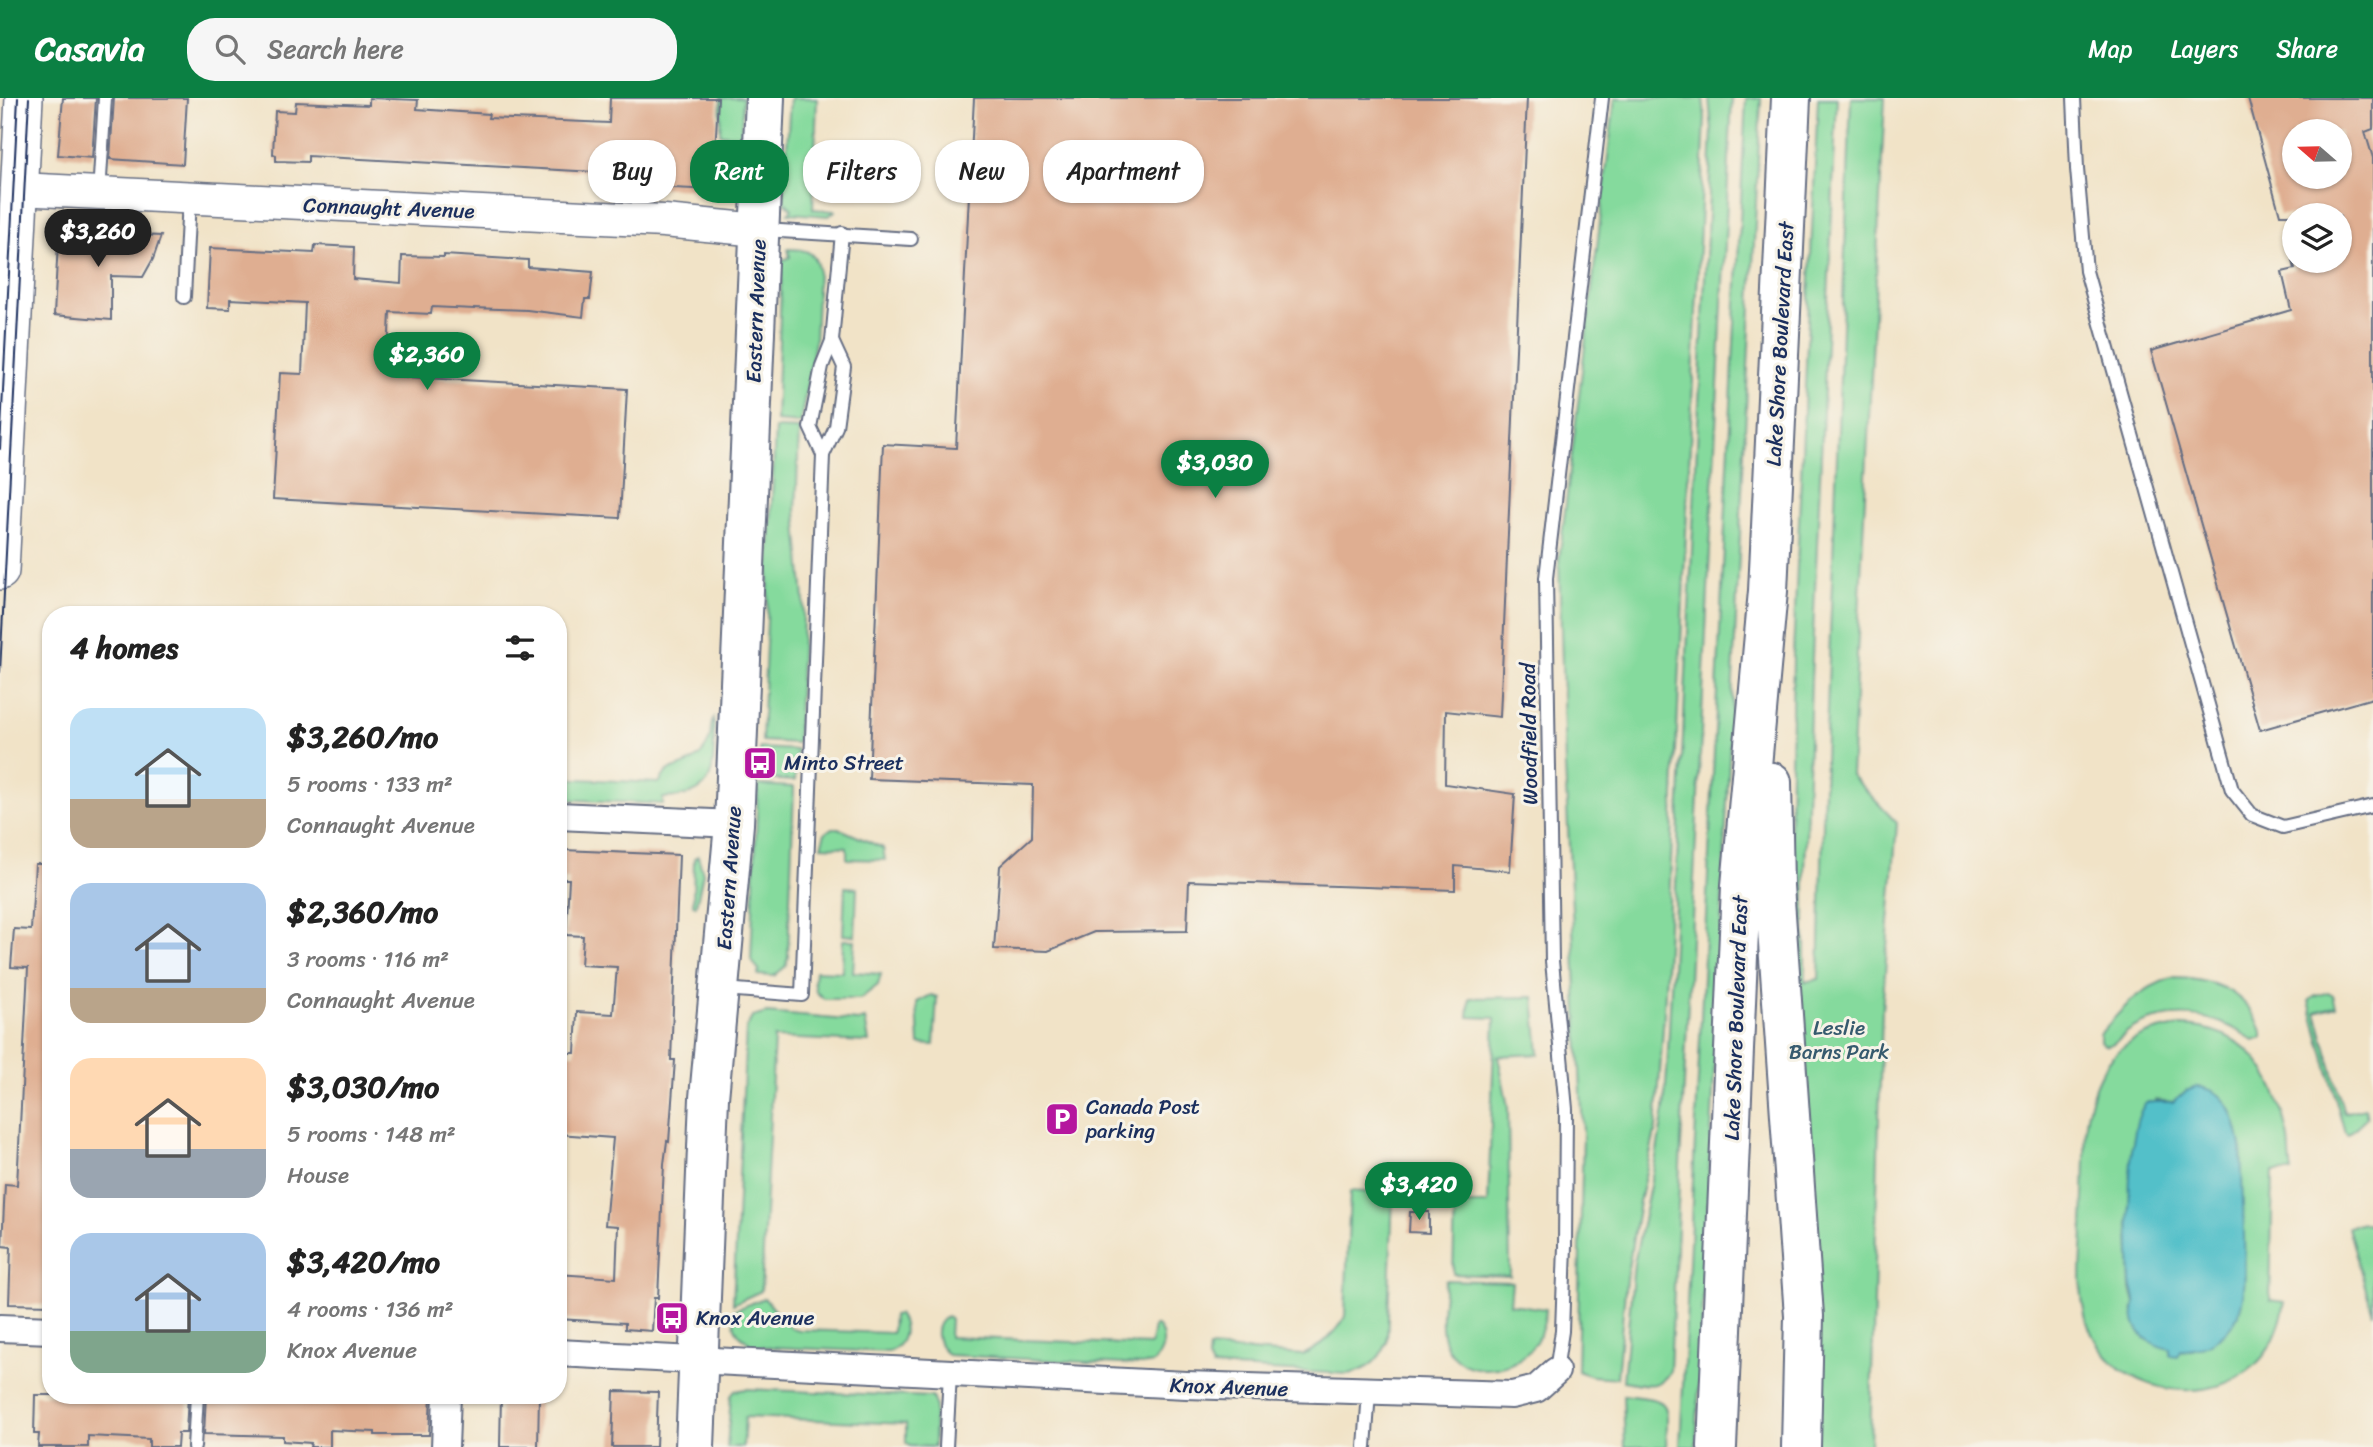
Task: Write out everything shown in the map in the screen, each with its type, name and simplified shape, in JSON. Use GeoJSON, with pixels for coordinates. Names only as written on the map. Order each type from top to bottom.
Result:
{"type":"FeatureCollection","features":[{"type":"Feature","properties":{"kind":"main road"},"geometry":{"type":"LineString","coordinates":[[0,571],[24,98]]}},
{"type":"Feature","properties":{"kind":"main road","name":"Eastern Avenue"},"geometry":{"type":"LineString","coordinates":[[695,1447],[709,1098],[721,989],[733,824],[765,98]]}},
{"type":"Feature","properties":{"kind":"main road","name":"Lake Shore Boulevard East"},"geometry":{"type":"LineString","coordinates":[[1717,1447],[1741,886],[1768,591],[1791,98]]}},
{"type":"Feature","properties":{"kind":"main road","name":"Lake Shore Boulevard East"},"geometry":{"type":"LineString","coordinates":[[1768,591],[1774,887],[1804,1316],[1801,1447]]}},
{"type":"Feature","properties":{"kind":"street","name":"Connaught Avenue"},"geometry":{"type":"LineString","coordinates":[[19,189],[664,221],[759,230]]}},
{"type":"Feature","properties":{"kind":"street"},"geometry":{"type":"LineString","coordinates":[[567,816],[733,824]]}},
{"type":"Feature","properties":{"kind":"street"},"geometry":{"type":"LineString","coordinates":[[0,1328],[42,1330]]}},
{"type":"Feature","properties":{"kind":"street","name":"Knox Avenue"},"geometry":{"type":"LineString","coordinates":[[567,1354],[950,1374],[1369,1392],[1512,1395],[1536,1389],[1556,1371]]}},
{"type":"Feature","properties":{"kind":"street"},"geometry":{"type":"LineString","coordinates":[[444,1447],[446,1404]]}},
{"type":"Feature","properties":{"kind":"lane"},"geometry":{"type":"LineString","coordinates":[[99,195],[105,98]]}},
{"type":"Feature","properties":{"kind":"lane","name":"Woodfield Road"},"geometry":{"type":"LineString","coordinates":[[1556,1371],[1562,1331],[1566,1109],[1552,961],[1546,578],[1602,98]]}},
{"type":"Feature","properties":{"kind":"lane"},"geometry":{"type":"LineString","coordinates":[[2074,98],[2086,271],[2232,790],[2252,815],[2283,827],[2373,806]]}},
{"type":"Feature","properties":{"kind":"lane"},"geometry":{"type":"LineString","coordinates":[[184,297],[189,199]]}},
{"type":"Feature","properties":{"kind":"lane"},"geometry":{"type":"LineString","coordinates":[[759,230],[911,239]]}},
{"type":"Feature","properties":{"kind":"lane"},"geometry":{"type":"LineString","coordinates":[[823,455],[810,427],[822,366],[832,341],[842,233]]}},
{"type":"Feature","properties":{"kind":"lane"},"geometry":{"type":"LineString","coordinates":[[721,989],[802,995],[823,455],[836,427],[844,367],[832,341]]}},
{"type":"Feature","properties":{"kind":"lane"},"geometry":{"type":"LineString","coordinates":[[946,1447],[950,1374]]}},
{"type":"Feature","properties":{"kind":"lane"},"geometry":{"type":"LineString","coordinates":[[1365,1447],[1369,1392]]}},
{"type":"Feature","properties":{"kind":"lane"},"geometry":{"type":"LineString","coordinates":[[194,1447],[196,1404]]}},
{"type":"Feature","properties":{"kind":"green space"},"geometry":{"type":"Polygon","coordinates":[[[721,98],[743,98],[741,136],[720,134],[721,98]]]}},
{"type":"Feature","properties":{"kind":"green space"},"geometry":{"type":"Polygon","coordinates":[[[790,98],[817,98],[815,140],[803,140],[803,203],[813,203],[813,209],[835,211],[829,216],[788,213],[792,209],[786,203],[789,203],[790,98]]]}},
{"type":"Feature","properties":{"kind":"green space"},"geometry":{"type":"Polygon","coordinates":[[[1615,98],[1703,98],[1705,117],[1664,1014],[1656,1128],[1639,1202],[1626,1280],[1617,1378],[1592,1376],[1577,1371],[1583,1133],[1565,766],[1559,561],[1615,98]]]}},
{"type":"Feature","properties":{"kind":"green space"},"geometry":{"type":"Polygon","coordinates":[[[1709,98],[1732,98],[1670,1371],[1661,1381],[1650,1385],[1623,1381],[1634,1263],[1656,1157],[1667,1071],[1712,131],[1709,98]]]}},
{"type":"Feature","properties":{"kind":"green space"},"geometry":{"type":"Polygon","coordinates":[[[1746,98],[1761,98],[1696,1447],[1680,1447],[1746,98]]]}},
{"type":"Feature","properties":{"kind":"green space","name":"Leslie Barns Park"},"geometry":{"type":"Polygon","coordinates":[[[1818,98],[1837,98],[1811,680],[1805,871],[1805,982],[1819,979],[1851,98],[1885,98],[1851,775],[1897,823],[1882,1010],[1870,1447],[1814,1447],[1809,1192],[1790,827],[1793,654],[1818,98]]]}},
{"type":"Feature","properties":{"kind":"green space"},"geometry":{"type":"Polygon","coordinates":[[[788,249],[808,252],[814,258],[818,269],[815,342],[800,423],[776,421],[782,261],[790,257],[788,249]]]}},
{"type":"Feature","properties":{"kind":"green space"},"geometry":{"type":"Polygon","coordinates":[[[775,428],[799,429],[796,512],[804,599],[797,743],[762,741],[775,428]]]}},
{"type":"Feature","properties":{"kind":"green space"},"geometry":{"type":"Polygon","coordinates":[[[714,718],[713,764],[705,785],[696,792],[663,798],[663,804],[567,799],[567,778],[659,783],[667,771],[692,761],[702,753],[709,741],[714,718]]]}},
{"type":"Feature","properties":{"kind":"green space"},"geometry":{"type":"Polygon","coordinates":[[[760,748],[797,750],[795,781],[759,779],[759,772],[766,772],[767,756],[760,755],[760,748]]]}},
{"type":"Feature","properties":{"kind":"green space"},"geometry":{"type":"Polygon","coordinates":[[[758,785],[794,787],[788,956],[786,966],[774,976],[758,975],[759,970],[751,960],[758,785]]]}},
{"type":"Feature","properties":{"kind":"green space"},"geometry":{"type":"Polygon","coordinates":[[[832,828],[838,828],[883,848],[885,860],[847,859],[847,847],[821,846],[825,833],[832,828]]]}},
{"type":"Feature","properties":{"kind":"green space"},"geometry":{"type":"Polygon","coordinates":[[[698,856],[703,873],[696,906],[693,905],[694,858],[698,856]]]}},
{"type":"Feature","properties":{"kind":"green space"},"geometry":{"type":"Polygon","coordinates":[[[845,887],[857,888],[855,936],[843,935],[845,887]]]}},
{"type":"Feature","properties":{"kind":"green space"},"geometry":{"type":"Polygon","coordinates":[[[843,940],[855,940],[853,972],[881,974],[878,985],[860,999],[824,999],[816,992],[815,971],[842,972],[843,940]]]}},
{"type":"Feature","properties":{"kind":"green space"},"geometry":{"type":"Polygon","coordinates":[[[2172,978],[2208,982],[2230,991],[2248,1006],[2261,1030],[2262,1038],[2254,1041],[2231,1027],[2195,1016],[2169,1016],[2145,1022],[2111,1044],[2105,1045],[2100,1041],[2100,1034],[2132,1000],[2160,982],[2172,978]]]}},
{"type":"Feature","properties":{"kind":"green space"},"geometry":{"type":"Polygon","coordinates":[[[2328,992],[2333,995],[2336,1006],[2316,1012],[2344,1113],[2365,1108],[2367,1117],[2348,1135],[2345,1133],[2309,1001],[2328,992]]]}},
{"type":"Feature","properties":{"kind":"green space"},"geometry":{"type":"Polygon","coordinates":[[[931,995],[937,997],[934,1045],[919,1044],[917,1002],[931,995]]]}},
{"type":"Feature","properties":{"kind":"green space"},"geometry":{"type":"Polygon","coordinates":[[[1534,997],[1539,1054],[1498,1056],[1508,1107],[1510,1276],[1453,1274],[1455,1204],[1488,1204],[1495,1018],[1468,1017],[1470,998],[1534,997]]]}},
{"type":"Feature","properties":{"kind":"green space"},"geometry":{"type":"Polygon","coordinates":[[[767,1013],[858,1021],[865,1019],[869,1042],[774,1038],[761,1291],[733,1304],[746,1029],[752,1017],[767,1013]]]}},
{"type":"Feature","properties":{"kind":"green space"},"geometry":{"type":"Polygon","coordinates":[[[2181,1026],[2205,1029],[2225,1035],[2241,1045],[2255,1058],[2266,1074],[2275,1092],[2289,1139],[2292,1172],[2273,1172],[2270,1300],[2285,1302],[2280,1322],[2268,1349],[2256,1364],[2228,1382],[2207,1388],[2184,1390],[2161,1387],[2120,1369],[2104,1353],[2092,1334],[2082,1296],[2086,1122],[2090,1102],[2104,1068],[2114,1055],[2127,1044],[2160,1030],[2181,1026]],[[2186,1091],[2173,1102],[2155,1100],[2129,1224],[2131,1289],[2135,1304],[2133,1310],[2165,1343],[2184,1351],[2209,1343],[2226,1332],[2186,1091]]]}},
{"type":"Feature","properties":{"kind":"green space"},"geometry":{"type":"Polygon","coordinates":[[[1350,1191],[1393,1194],[1387,1342],[1380,1354],[1372,1364],[1348,1374],[1212,1367],[1208,1359],[1209,1348],[1303,1355],[1321,1344],[1338,1328],[1345,1316],[1350,1191]]]}},
{"type":"Feature","properties":{"kind":"green space"},"geometry":{"type":"Polygon","coordinates":[[[2363,1223],[2373,1224],[2373,1314],[2348,1227],[2363,1223]]]}},
{"type":"Feature","properties":{"kind":"green space"},"geometry":{"type":"Polygon","coordinates":[[[1445,1280],[1512,1282],[1510,1304],[1546,1309],[1541,1332],[1532,1348],[1518,1360],[1494,1368],[1481,1369],[1458,1360],[1444,1339],[1442,1318],[1445,1280]]]}},
{"type":"Feature","properties":{"kind":"green space"},"geometry":{"type":"Polygon","coordinates":[[[764,1298],[791,1328],[892,1333],[893,1315],[898,1314],[903,1325],[903,1336],[898,1345],[888,1352],[747,1346],[748,1341],[735,1328],[734,1310],[764,1298]]]}},
{"type":"Feature","properties":{"kind":"green space"},"geometry":{"type":"Polygon","coordinates":[[[947,1316],[950,1319],[949,1337],[1151,1345],[1154,1326],[1157,1326],[1163,1344],[1153,1363],[1142,1365],[948,1355],[937,1335],[939,1325],[947,1316]]]}},
{"type":"Feature","properties":{"kind":"green space"},"geometry":{"type":"Polygon","coordinates":[[[746,1389],[932,1397],[935,1405],[934,1447],[910,1446],[906,1443],[906,1424],[745,1417],[743,1447],[727,1447],[731,1396],[735,1391],[746,1389]]]}},
{"type":"Feature","properties":{"kind":"green space"},"geometry":{"type":"Polygon","coordinates":[[[1623,1395],[1651,1399],[1664,1405],[1667,1419],[1666,1447],[1625,1447],[1623,1395]]]}},
{"type":"Feature","properties":{"kind":"water"},"geometry":{"type":"Polygon","coordinates":[[[2197,1087],[2217,1093],[2224,1099],[2239,1136],[2244,1285],[2238,1315],[2228,1330],[2206,1345],[2180,1350],[2177,1356],[2170,1355],[2170,1349],[2146,1338],[2138,1330],[2134,1320],[2130,1242],[2131,1162],[2139,1117],[2146,1102],[2173,1102],[2186,1091],[2197,1087]]]}},
{"type":"Feature","properties":{"kind":"building"},"geometry":{"type":"Polygon","coordinates":[[[63,98],[96,98],[92,158],[58,155],[63,98]]]}},
{"type":"Feature","properties":{"kind":"building"},"geometry":{"type":"Polygon","coordinates":[[[114,98],[187,98],[183,164],[110,159],[114,98]]]}},
{"type":"Feature","properties":{"kind":"building"},"geometry":{"type":"Polygon","coordinates":[[[369,98],[418,100],[417,109],[489,114],[488,118],[609,123],[610,98],[718,98],[716,140],[690,140],[690,189],[676,188],[676,140],[588,140],[588,172],[308,156],[308,162],[276,161],[276,155],[273,154],[275,111],[295,112],[296,102],[369,105],[369,98]]]}},
{"type":"Feature","properties":{"kind":"building"},"geometry":{"type":"Polygon","coordinates":[[[974,98],[1527,98],[1500,717],[1446,711],[1445,784],[1515,794],[1510,871],[1455,866],[1455,890],[1189,881],[1187,931],[1094,932],[1048,951],[994,949],[1000,866],[1032,837],[1033,785],[869,779],[883,444],[956,448],[969,203],[1029,203],[1029,140],[972,140],[974,98]]]}},
{"type":"Feature","properties":{"kind":"building"},"geometry":{"type":"Polygon","coordinates":[[[2248,98],[2373,98],[2373,129],[2365,132],[2373,158],[2373,698],[2260,730],[2151,351],[2291,310],[2282,273],[2352,273],[2352,203],[2282,203],[2282,215],[2248,98]]]}},
{"type":"Feature","properties":{"kind":"building"},"geometry":{"type":"Polygon","coordinates":[[[73,228],[140,230],[140,235],[161,236],[143,277],[111,276],[111,320],[54,315],[58,243],[70,245],[73,228]]]}},
{"type":"Feature","properties":{"kind":"building"},"geometry":{"type":"Polygon","coordinates":[[[315,245],[354,247],[353,279],[401,283],[402,256],[444,255],[528,260],[528,267],[593,272],[590,299],[585,299],[583,317],[527,310],[474,308],[432,307],[431,314],[390,312],[387,376],[627,389],[620,518],[273,499],[280,373],[302,374],[305,303],[230,299],[230,309],[207,308],[210,248],[314,253],[315,245]]]}},
{"type":"Feature","properties":{"kind":"building"},"geometry":{"type":"Polygon","coordinates":[[[567,850],[679,855],[671,1060],[675,1060],[669,1142],[667,1141],[664,1164],[658,1298],[654,1298],[652,1331],[625,1329],[625,1323],[567,1320],[567,1275],[616,1278],[618,1226],[605,1225],[613,1138],[567,1135],[567,1053],[575,1053],[577,1012],[613,1014],[617,967],[581,965],[583,936],[567,935],[567,850]]]}},
{"type":"Feature","properties":{"kind":"building"},"geometry":{"type":"Polygon","coordinates":[[[35,864],[42,864],[42,1305],[9,1304],[11,1247],[2,1246],[5,1184],[17,1185],[28,968],[11,967],[14,929],[31,930],[35,864]]]}},
{"type":"Feature","properties":{"kind":"building"},"geometry":{"type":"Polygon","coordinates":[[[1410,1212],[1429,1212],[1429,1233],[1409,1232],[1410,1212]]]}},
{"type":"Feature","properties":{"kind":"building"},"geometry":{"type":"Polygon","coordinates":[[[614,1391],[658,1392],[656,1447],[612,1447],[614,1391]]]}},
{"type":"Feature","properties":{"kind":"building"},"geometry":{"type":"Polygon","coordinates":[[[35,1395],[42,1395],[42,1404],[188,1404],[186,1433],[178,1433],[177,1447],[149,1447],[149,1439],[88,1436],[88,1447],[38,1447],[39,1434],[34,1434],[35,1395]]]}},
{"type":"Feature","properties":{"kind":"building"},"geometry":{"type":"Polygon","coordinates":[[[206,1404],[431,1404],[429,1435],[375,1435],[375,1432],[330,1430],[330,1447],[310,1447],[311,1443],[283,1441],[283,1436],[204,1434],[206,1404]]]}},
{"type":"Feature","properties":{"kind":"building"},"geometry":{"type":"Polygon","coordinates":[[[501,1404],[539,1404],[538,1447],[500,1447],[501,1404]]]}},
{"type":"Feature","properties":{"kind":"tram line"},"geometry":{"type":"LineString","coordinates":[[0,449],[18,98]]}},
{"type":"Feature","properties":{"kind":"tram line"},"geometry":{"type":"LineString","coordinates":[[0,672],[29,98]]}},
{"type":"Feature","properties":{"kind":"place","name":"Minto Street"},"geometry":{"type":"Point","coordinates":[760,763]}},
{"type":"Feature","properties":{"kind":"place","name":"Canada Post parking"},"geometry":{"type":"Point","coordinates":[1062,1119]}},
{"type":"Feature","properties":{"kind":"place","name":"Knox Avenue"},"geometry":{"type":"Point","coordinates":[672,1318]}}]}
